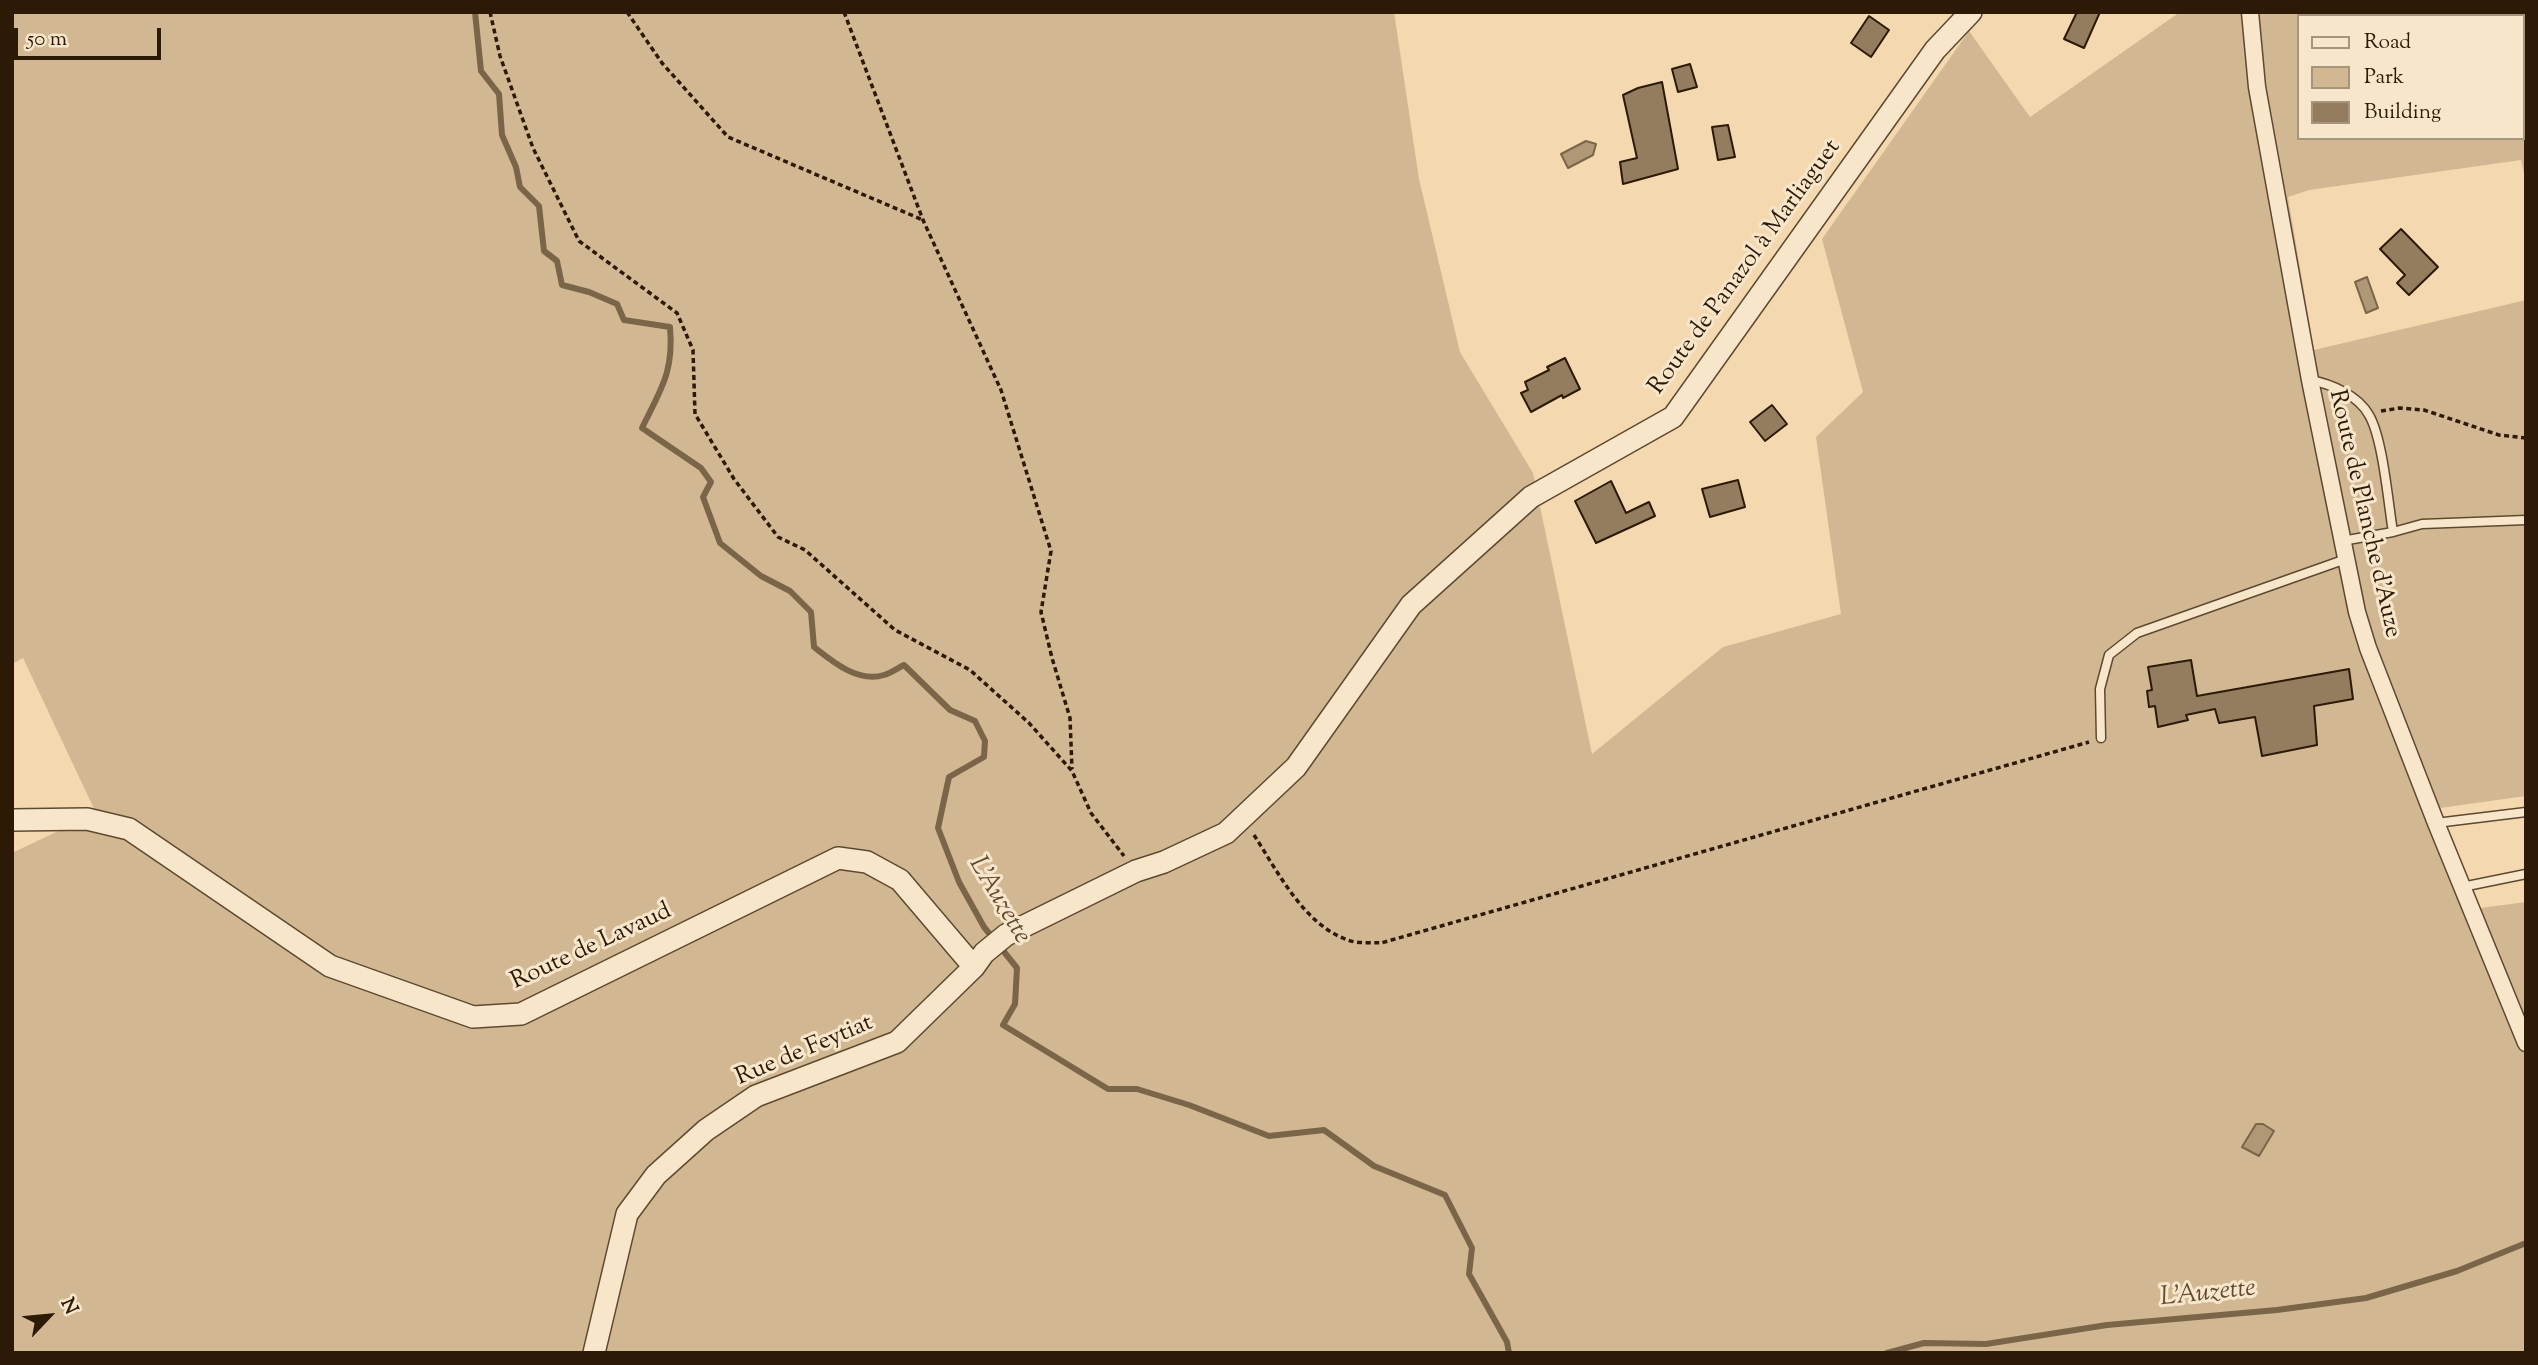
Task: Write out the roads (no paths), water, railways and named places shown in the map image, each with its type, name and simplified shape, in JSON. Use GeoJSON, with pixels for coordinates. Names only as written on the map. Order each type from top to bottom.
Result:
{"type":"FeatureCollection","features":[{"type":"Feature","properties":{"kind":"street","name":"Route de Panazol à Marliaguet"},"geometry":{"type":"LineString","coordinates":[[979,960],[1006,935],[1136,871],[1164,862],[1226,833],[1296,767],[1411,605],[1531,497],[1673,417],[1935,50],[1970,12]]}},
{"type":"Feature","properties":{"kind":"street","name":"Route de Planche d'Auze"},"geometry":{"type":"LineString","coordinates":[[2250,12],[2257,87],[2310,380],[2342,541],[2368,648],[2526,1043]]}},
{"type":"Feature","properties":{"kind":"street","name":"Route de Lavaud"},"geometry":{"type":"LineString","coordinates":[[12,820],[87,819],[130,829],[330,966],[473,1017],[521,1014],[838,858],[867,862],[900,880],[979,960]]}},
{"type":"Feature","properties":{"kind":"street","name":"Rue de Feytiat"},"geometry":{"type":"LineString","coordinates":[[594,1353],[627,1214],[656,1175],[706,1130],[757,1096],[897,1042],[979,960]]}},
{"type":"Feature","properties":{"kind":"lane"},"geometry":{"type":"LineString","coordinates":[[2310,380],[2336,387],[2369,413],[2376,430],[2393,532]]}},
{"type":"Feature","properties":{"kind":"lane"},"geometry":{"type":"LineString","coordinates":[[2342,541],[2423,524],[2526,520]]}},
{"type":"Feature","properties":{"kind":"lane"},"geometry":{"type":"LineString","coordinates":[[2101,738],[2100,689],[2109,655],[2137,633],[2346,559]]}},
{"type":"Feature","properties":{"kind":"lane"},"geometry":{"type":"LineString","coordinates":[[2436,823],[2526,812]]}},
{"type":"Feature","properties":{"kind":"lane"},"geometry":{"type":"LineString","coordinates":[[2462,887],[2526,874]]}},
{"type":"Feature","properties":{"kind":"waterway","name":"L'Auzette"},"geometry":{"type":"LineString","coordinates":[[475,12],[481,71],[499,94],[502,135],[516,167],[520,187],[539,206],[544,251],[557,261],[562,285],[589,292],[617,304],[624,320],[670,327],[670,356],[665,380],[642,428],[701,468],[711,482],[703,497],[720,543],[761,576],[790,591],[811,612],[814,647],[829,659],[855,674],[874,677],[904,665],[950,710],[975,721],[985,741],[984,757],[949,777],[938,828],[959,882],[984,927],[1017,968],[1015,1004],[1003,1025],[1108,1089],[1137,1089],[1189,1105],[1269,1136],[1324,1130],[1374,1166],[1445,1195],[1472,1248],[1469,1274],[1507,1342],[1509,1353]]}},
{"type":"Feature","properties":{"kind":"waterway","name":"L'Auzette"},"geometry":{"type":"LineString","coordinates":[[1887,1353],[1924,1343],[1986,1344],[2107,1325],[2277,1310],[2366,1298],[2457,1271],[2526,1243]]}}]}
